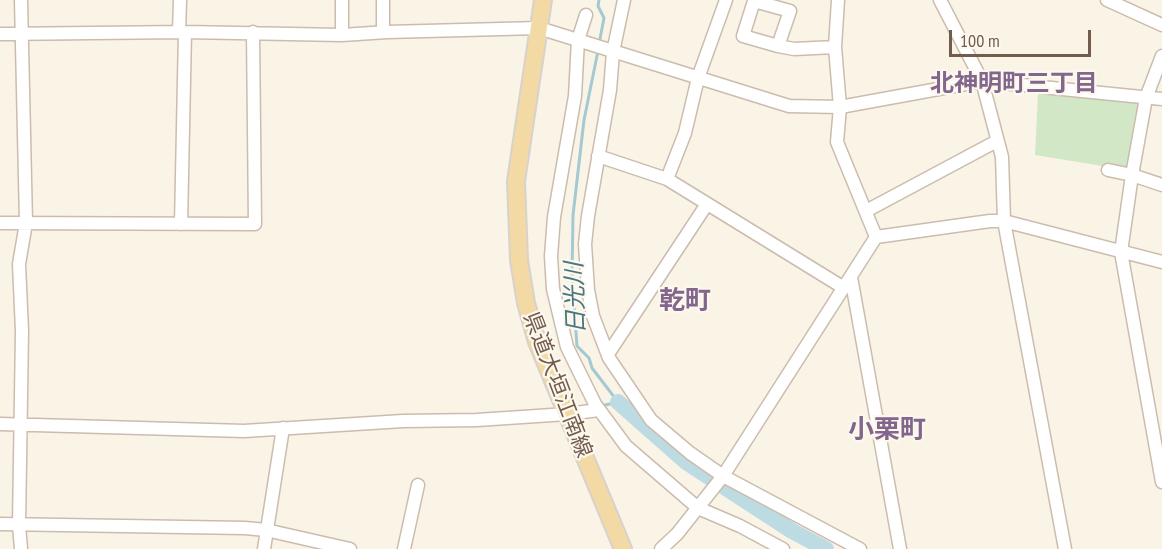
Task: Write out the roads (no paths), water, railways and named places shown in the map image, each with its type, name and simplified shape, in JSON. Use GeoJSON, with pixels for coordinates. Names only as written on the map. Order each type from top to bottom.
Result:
{"type":"FeatureCollection","features":[{"type":"Feature","properties":{"kind":"main road","name":"県道大垣江南線"},"geometry":{"type":"LineString","coordinates":[[543,0],[516,181],[519,260],[525,303],[534,332],[623,549]]}},
{"type":"Feature","properties":{"kind":"street"},"geometry":{"type":"LineString","coordinates":[[21,0],[26,223],[19,264],[22,331],[19,525],[21,549]]}},
{"type":"Feature","properties":{"kind":"street"},"geometry":{"type":"LineString","coordinates":[[180,0],[182,32],[181,224]]}},
{"type":"Feature","properties":{"kind":"street"},"geometry":{"type":"LineString","coordinates":[[342,0],[342,35]]}},
{"type":"Feature","properties":{"kind":"street"},"geometry":{"type":"LineString","coordinates":[[383,0],[383,32]]}},
{"type":"Feature","properties":{"kind":"street"},"geometry":{"type":"LineString","coordinates":[[624,0],[612,51],[610,90],[585,244],[586,271],[593,316],[608,354],[620,376],[651,420],[676,442],[722,477],[860,549]]}},
{"type":"Feature","properties":{"kind":"street"},"geometry":{"type":"LineString","coordinates":[[667,179],[685,133],[698,78],[726,0]]}},
{"type":"Feature","properties":{"kind":"street"},"geometry":{"type":"LineString","coordinates":[[838,0],[835,46],[840,106],[837,142],[876,237]]}},
{"type":"Feature","properties":{"kind":"street"},"geometry":{"type":"LineString","coordinates":[[940,0],[982,81],[1002,157],[1004,221],[1065,549]]}},
{"type":"Feature","properties":{"kind":"street"},"geometry":{"type":"LineString","coordinates":[[1107,0],[1162,25]]}},
{"type":"Feature","properties":{"kind":"street"},"geometry":{"type":"LineString","coordinates":[[586,15],[580,40],[575,96],[554,217],[552,267],[557,307],[567,347],[582,381],[599,410],[626,446],[699,507],[783,549]]}},
{"type":"Feature","properties":{"kind":"street"},"geometry":{"type":"LineString","coordinates":[[0,34],[253,32],[342,35],[539,28],[789,106],[840,106],[982,81],[1162,99]]}},
{"type":"Feature","properties":{"kind":"street"},"geometry":{"type":"LineString","coordinates":[[0,223],[255,224],[253,32]]}},
{"type":"Feature","properties":{"kind":"street"},"geometry":{"type":"LineString","coordinates":[[778,46],[794,49],[835,46]]}},
{"type":"Feature","properties":{"kind":"street"},"geometry":{"type":"LineString","coordinates":[[1162,56],[1146,98],[1121,252],[1162,482]]}},
{"type":"Feature","properties":{"kind":"street"},"geometry":{"type":"LineString","coordinates":[[866,211],[997,141]]}},
{"type":"Feature","properties":{"kind":"street"},"geometry":{"type":"LineString","coordinates":[[598,156],[667,179],[844,288]]}},
{"type":"Feature","properties":{"kind":"street"},"geometry":{"type":"LineString","coordinates":[[1108,170],[1162,185]]}},
{"type":"Feature","properties":{"kind":"street"},"geometry":{"type":"LineString","coordinates":[[608,354],[707,204]]}},
{"type":"Feature","properties":{"kind":"street"},"geometry":{"type":"LineString","coordinates":[[876,237],[1004,221],[1162,262]]}},
{"type":"Feature","properties":{"kind":"street"},"geometry":{"type":"LineString","coordinates":[[662,549],[722,477],[876,237]]}},
{"type":"Feature","properties":{"kind":"street"},"geometry":{"type":"LineString","coordinates":[[851,277],[900,549]]}},
{"type":"Feature","properties":{"kind":"street"},"geometry":{"type":"LineString","coordinates":[[0,424],[244,431],[567,414],[599,410]]}},
{"type":"Feature","properties":{"kind":"street"},"geometry":{"type":"LineString","coordinates":[[264,549],[283,428]]}},
{"type":"Feature","properties":{"kind":"street"},"geometry":{"type":"LineString","coordinates":[[404,549],[418,485]]}},
{"type":"Feature","properties":{"kind":"street"},"geometry":{"type":"LineString","coordinates":[[0,524],[266,530],[350,549]]}},
{"type":"Feature","properties":{"kind":"waterway","name":"日光川"},"geometry":{"type":"LineString","coordinates":[[599,0],[598,6],[604,18],[599,44]]}},
{"type":"Feature","properties":{"kind":"waterway","name":"日光川"},"geometry":{"type":"LineString","coordinates":[[598,51],[584,120],[573,215],[572,276],[577,346],[589,358],[592,368],[618,402],[601,406]]}},
{"type":"Feature","properties":{"kind":"waterway","name":"日光川"},"geometry":{"type":"LineString","coordinates":[[618,402],[686,462],[792,531],[826,549]]}},
{"type":"Feature","properties":{"kind":"district","name":"北神明町三丁目"},"geometry":{"type":"Point","coordinates":[1014,84]}},
{"type":"Feature","properties":{"kind":"district","name":"乾町"},"geometry":{"type":"Point","coordinates":[685,302]}},
{"type":"Feature","properties":{"kind":"district","name":"小栗町"},"geometry":{"type":"Point","coordinates":[887,431]}}]}
